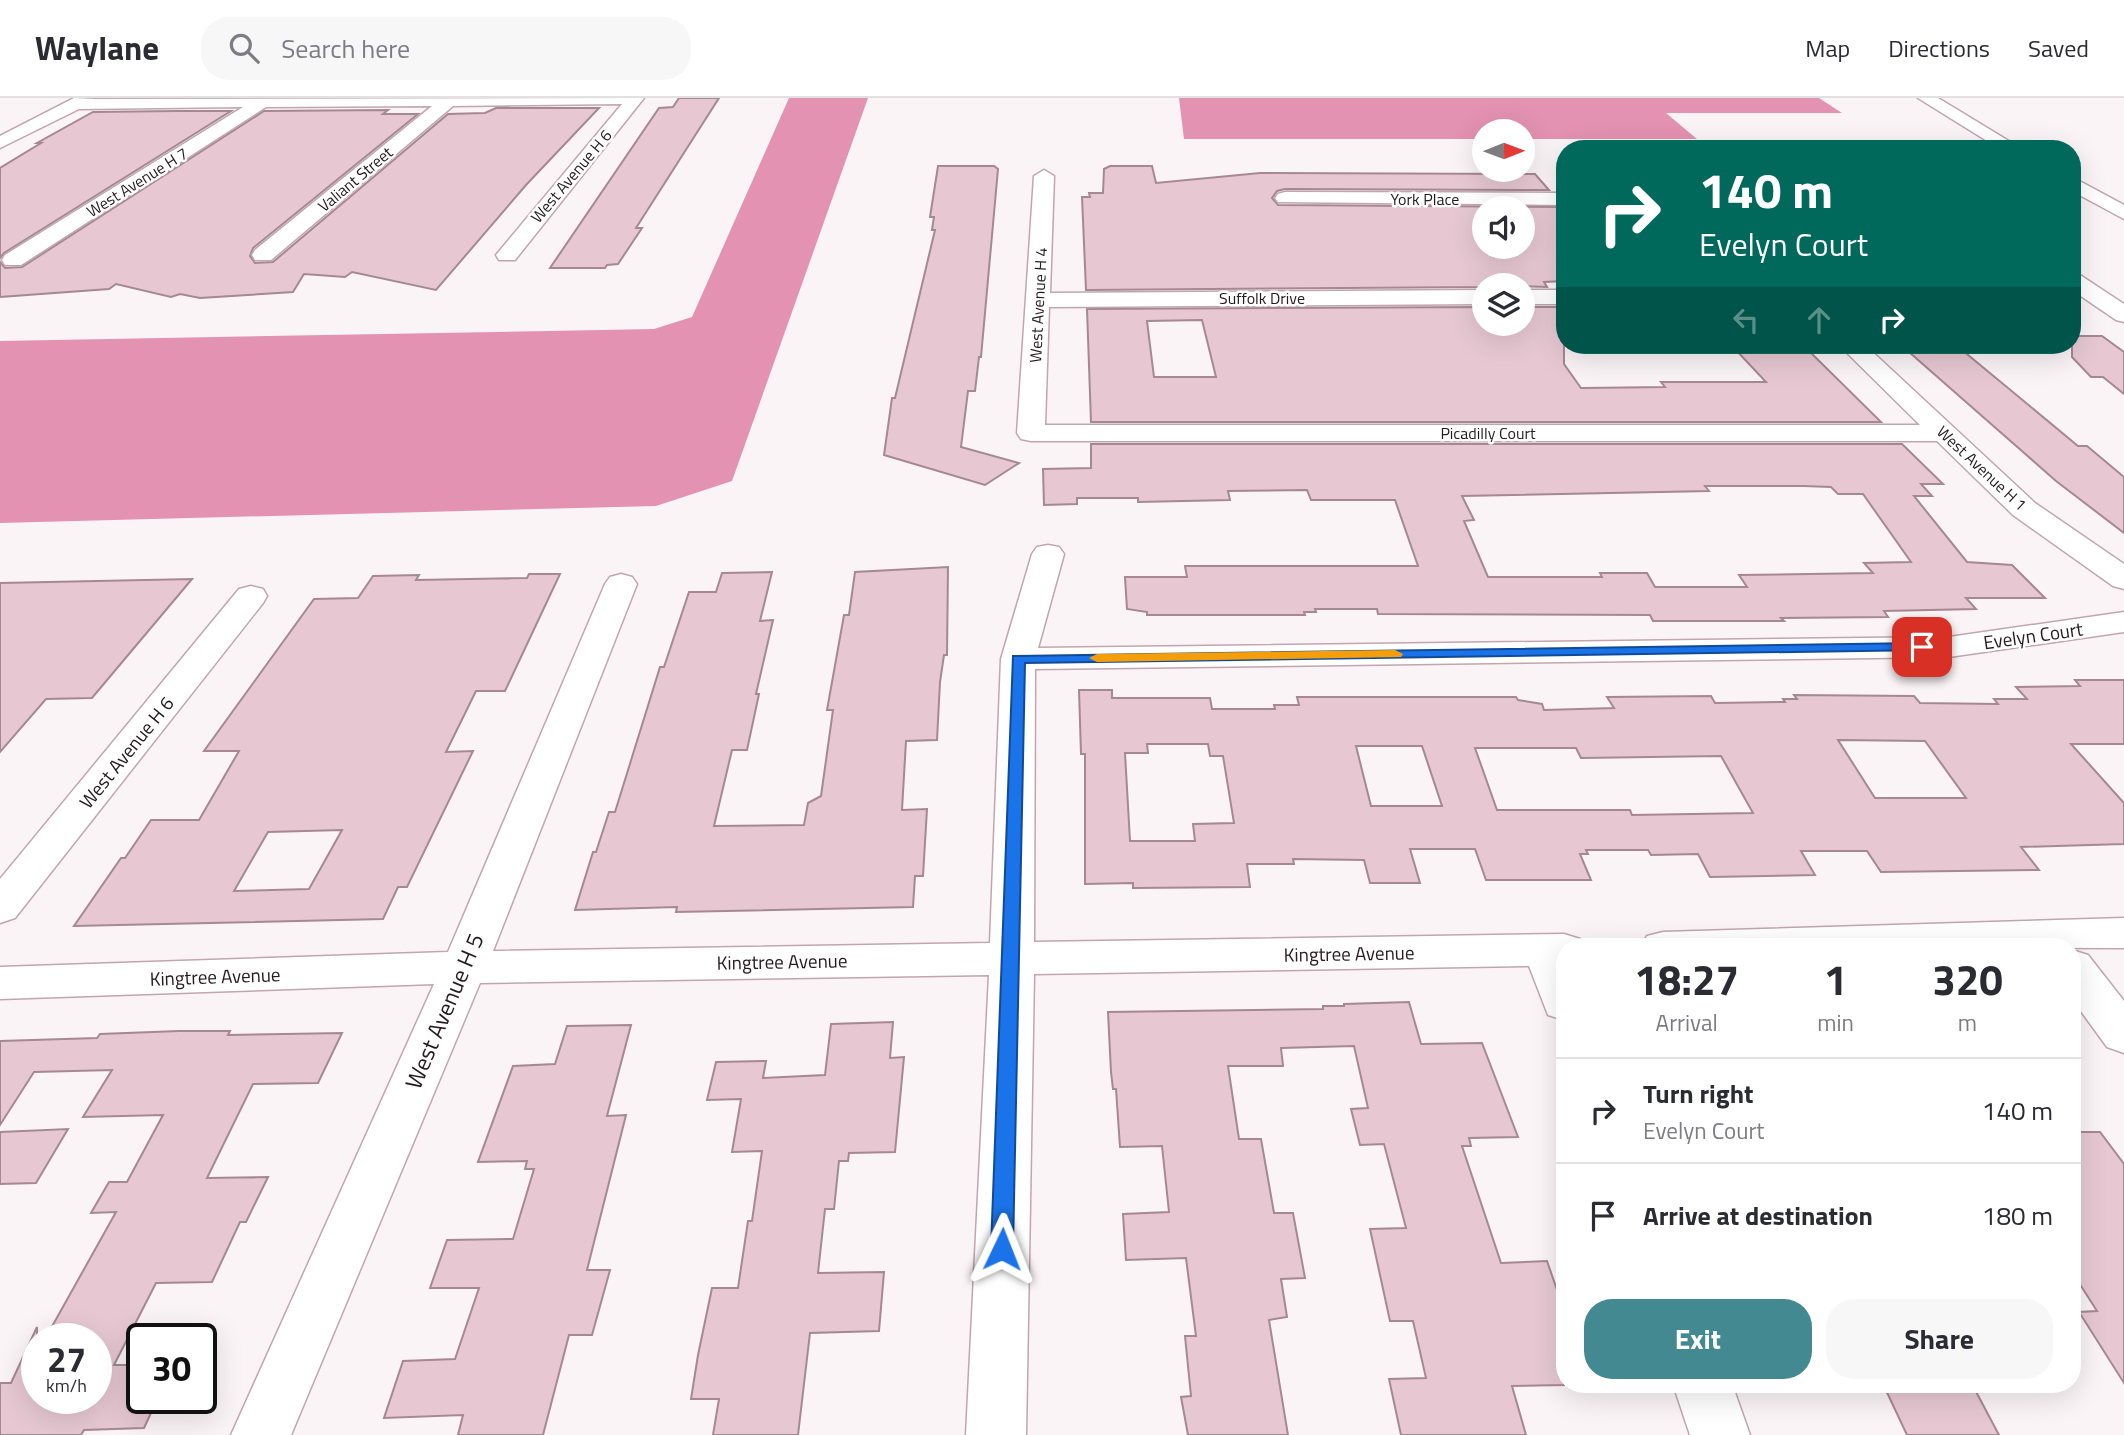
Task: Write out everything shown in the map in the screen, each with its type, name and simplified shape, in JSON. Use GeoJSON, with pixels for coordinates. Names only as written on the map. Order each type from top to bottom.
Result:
{"type":"FeatureCollection","features":[{"type":"Feature","properties":{"kind":"street"},"geometry":{"type":"LineString","coordinates":[[1926,98],[1998,140]]}},
{"type":"Feature","properties":{"kind":"street"},"geometry":{"type":"LineString","coordinates":[[0,144],[82,101],[260,104],[636,99]]}},
{"type":"Feature","properties":{"kind":"street","name":"West Avenue H 6"},"geometry":{"type":"LineString","coordinates":[[507,255],[636,99]]}},
{"type":"Feature","properties":{"kind":"street","name":"Valiant Street"},"geometry":{"type":"LineString","coordinates":[[263,255],[447,102]]}},
{"type":"Feature","properties":{"kind":"street","name":"West Avenue H 7"},"geometry":{"type":"LineString","coordinates":[[13,260],[260,104]]}},
{"type":"Feature","properties":{"kind":"street","name":"West Avenue H 4"},"geometry":{"type":"LineString","coordinates":[[1031,433],[1040,300],[1044,176]]}},
{"type":"Feature","properties":{"kind":"street"},"geometry":{"type":"LineString","coordinates":[[2081,188],[2124,213]]}},
{"type":"Feature","properties":{"kind":"street","name":"York Place"},"geometry":{"type":"LineString","coordinates":[[1285,198],[1556,199]]}},
{"type":"Feature","properties":{"kind":"street"},"geometry":{"type":"LineString","coordinates":[[2081,286],[2124,315]]}},
{"type":"Feature","properties":{"kind":"street"},"geometry":{"type":"LineString","coordinates":[[2095,296],[2124,295]]}},
{"type":"Feature","properties":{"kind":"street","name":"Suffolk Drive"},"geometry":{"type":"LineString","coordinates":[[1040,300],[1472,297]]}},
{"type":"Feature","properties":{"kind":"street"},"geometry":{"type":"LineString","coordinates":[[1535,297],[1556,297]]}},
{"type":"Feature","properties":{"kind":"street","name":"West Avenue H 1"},"geometry":{"type":"LineString","coordinates":[[1861,354],[2024,509],[2124,579]]}},
{"type":"Feature","properties":{"kind":"street","name":"Picadilly Court"},"geometry":{"type":"LineString","coordinates":[[1031,433],[1945,433]]}},
{"type":"Feature","properties":{"kind":"street"},"geometry":{"type":"LineString","coordinates":[[996,1435],[1012,957],[1018,659],[1048,554]]}},
{"type":"Feature","properties":{"kind":"street","name":"West Avenue H 5"},"geometry":{"type":"LineString","coordinates":[[261,1435],[464,967],[621,584]]}},
{"type":"Feature","properties":{"kind":"street","name":"West Avenue H 6"},"geometry":{"type":"LineString","coordinates":[[0,908],[251,596]]}},
{"type":"Feature","properties":{"kind":"street","name":"Evelyn Court"},"geometry":{"type":"LineString","coordinates":[[1018,659],[1949,647],[2124,622]]}},
{"type":"Feature","properties":{"kind":"street"},"geometry":{"type":"LineString","coordinates":[[2081,944],[2124,933]]}},
{"type":"Feature","properties":{"kind":"street","name":"Kingtree Avenue"},"geometry":{"type":"LineString","coordinates":[[0,983],[464,967],[1555,950]]}},
{"type":"Feature","properties":{"kind":"street"},"geometry":{"type":"LineString","coordinates":[[2081,977],[2124,1035]]}},
{"type":"Feature","properties":{"kind":"street"},"geometry":{"type":"LineString","coordinates":[[1705,1393],[1720,1435]]}},
{"type":"Feature","properties":{"kind":"shaded area"},"geometry":{"type":"Polygon","coordinates":[[[789,98],[868,98],[732,481],[656,506],[0,523],[0,341],[654,329],[692,317],[789,98]]]}},
{"type":"Feature","properties":{"kind":"shaded area"},"geometry":{"type":"Polygon","coordinates":[[[1179,98],[1819,98],[1842,113],[1666,113],[1697,139],[1535,139],[1535,119],[1472,119],[1472,139],[1184,139],[1179,98]]]}},
{"type":"Feature","properties":{"kind":"building"},"geometry":{"type":"Polygon","coordinates":[[[679,98],[719,98],[636,228],[642,228],[618,264],[607,265],[605,268],[550,268],[659,108],[673,107],[679,98]]]}},
{"type":"Feature","properties":{"kind":"building"},"geometry":{"type":"Polygon","coordinates":[[[496,108],[599,108],[526,185],[436,290],[352,272],[345,277],[304,274],[293,292],[200,298],[180,294],[171,297],[116,284],[109,289],[0,297],[0,262],[5,268],[22,267],[264,111],[388,110],[383,114],[418,114],[253,248],[250,256],[255,263],[273,262],[448,114],[485,113],[496,108]]]}},
{"type":"Feature","properties":{"kind":"building"},"geometry":{"type":"Polygon","coordinates":[[[231,111],[0,258],[0,168],[41,143],[37,143],[93,112],[231,111]]]}},
{"type":"Feature","properties":{"kind":"building"},"geometry":{"type":"Polygon","coordinates":[[[938,166],[994,166],[998,169],[981,357],[975,391],[968,391],[961,447],[1019,463],[985,485],[884,455],[892,398],[895,398],[935,230],[932,230],[934,217],[930,217],[938,166]]]}},
{"type":"Feature","properties":{"kind":"building"},"geometry":{"type":"Polygon","coordinates":[[[1110,166],[1152,166],[1156,183],[1260,173],[1472,174],[1472,182],[1535,182],[1535,174],[1549,190],[1285,189],[1277,191],[1272,198],[1278,205],[1472,206],[1472,259],[1535,259],[1535,207],[1556,207],[1556,281],[1544,282],[1547,287],[1535,287],[1535,273],[1472,273],[1472,287],[1086,290],[1082,197],[1090,197],[1089,193],[1103,193],[1104,169],[1110,166]]]}},
{"type":"Feature","properties":{"kind":"building"},"geometry":{"type":"Polygon","coordinates":[[[1472,307],[1472,336],[1535,336],[1535,307],[1556,307],[1556,354],[1564,354],[1564,364],[1581,388],[1665,387],[1661,382],[1766,382],[1740,354],[1812,354],[1881,422],[1091,422],[1087,309],[1472,307]],[[1202,320],[1147,321],[1154,377],[1216,377],[1202,320]]]}},
{"type":"Feature","properties":{"kind":"building"},"geometry":{"type":"Polygon","coordinates":[[[2081,336],[2102,336],[2124,352],[2124,394],[2103,377],[2091,377],[2072,354],[2081,354],[2081,336]]]}},
{"type":"Feature","properties":{"kind":"building"},"geometry":{"type":"Polygon","coordinates":[[[1911,354],[1967,354],[2078,446],[2087,446],[2124,477],[2124,533],[2056,481],[1911,354]]]}},
{"type":"Feature","properties":{"kind":"building"},"geometry":{"type":"Polygon","coordinates":[[[1091,444],[1902,444],[1943,484],[1921,484],[1932,496],[1914,496],[1967,562],[2012,565],[2045,598],[1966,598],[1976,609],[1884,611],[1888,617],[1781,618],[1784,621],[1653,621],[1650,615],[1378,614],[1377,609],[1315,609],[1316,612],[1304,612],[1305,615],[1147,615],[1147,612],[1127,609],[1125,577],[1187,577],[1185,566],[1418,566],[1395,500],[1311,500],[1307,490],[1228,491],[1230,500],[1138,502],[1138,498],[1077,498],[1077,504],[1044,505],[1043,469],[1091,468],[1091,444]],[[1705,486],[1709,491],[1462,496],[1474,520],[1464,521],[1488,577],[1602,577],[1600,573],[1647,573],[1655,587],[1747,587],[1739,575],[1873,573],[1864,563],[1911,562],[1863,494],[1838,494],[1831,487],[1705,486]]]}},
{"type":"Feature","properties":{"kind":"building"},"geometry":{"type":"Polygon","coordinates":[[[948,567],[947,655],[944,655],[940,682],[937,740],[906,741],[902,810],[927,809],[923,876],[915,876],[913,907],[676,912],[677,907],[575,910],[609,812],[615,812],[660,667],[664,667],[689,592],[716,592],[722,573],[772,572],[760,621],[773,620],[756,694],[759,694],[747,750],[732,750],[714,826],[804,825],[808,803],[821,796],[833,710],[827,710],[844,615],[849,615],[855,572],[948,567]]]}},
{"type":"Feature","properties":{"kind":"building"},"geometry":{"type":"Polygon","coordinates":[[[529,574],[560,574],[505,691],[476,691],[446,752],[473,751],[407,887],[398,887],[383,919],[74,926],[151,820],[199,820],[239,751],[204,751],[314,599],[358,598],[373,576],[419,575],[416,580],[527,578],[529,574]],[[342,830],[268,832],[234,891],[309,889],[342,830]]]}},
{"type":"Feature","properties":{"kind":"building"},"geometry":{"type":"Polygon","coordinates":[[[192,579],[92,698],[46,699],[0,752],[0,583],[192,579]]]}},
{"type":"Feature","properties":{"kind":"building"},"geometry":{"type":"Polygon","coordinates":[[[2075,680],[2124,680],[2124,744],[2071,744],[2124,803],[2124,844],[2021,847],[2039,870],[1881,872],[1867,851],[1801,851],[1815,875],[1710,877],[1698,854],[1651,855],[1648,850],[1586,850],[1588,854],[1580,854],[1591,880],[1486,880],[1475,849],[1410,849],[1420,883],[1370,883],[1364,860],[1293,859],[1294,864],[1247,864],[1250,887],[1133,888],[1133,883],[1085,884],[1085,754],[1081,754],[1079,690],[1112,690],[1112,698],[1210,698],[1212,709],[1275,709],[1274,705],[1299,705],[1297,697],[1516,697],[1518,700],[1542,704],[1544,710],[1614,708],[1607,697],[1711,696],[1715,703],[1785,702],[1783,699],[1797,699],[1794,695],[1914,696],[1920,703],[1998,704],[1994,699],[2027,699],[2016,687],[2080,686],[2075,680]],[[1838,740],[1875,798],[1966,798],[1925,741],[1838,740]],[[1147,744],[1148,753],[1125,753],[1130,841],[1195,841],[1193,824],[1234,823],[1223,756],[1210,756],[1208,744],[1147,744]],[[1356,746],[1371,806],[1442,806],[1422,746],[1356,746]],[[1475,748],[1497,810],[1630,810],[1632,815],[1753,813],[1721,756],[1581,758],[1576,748],[1475,748]]]}},
{"type":"Feature","properties":{"kind":"building"},"geometry":{"type":"Polygon","coordinates":[[[1409,1002],[1421,1044],[1482,1043],[1518,1137],[1469,1138],[1471,1146],[1462,1146],[1501,1263],[1547,1261],[1556,1287],[1556,1385],[1512,1386],[1526,1435],[1401,1435],[1389,1379],[1426,1378],[1413,1321],[1390,1321],[1370,1229],[1406,1228],[1384,1144],[1360,1145],[1351,1109],[1368,1108],[1354,1046],[1281,1048],[1283,1066],[1228,1066],[1239,1139],[1261,1139],[1274,1213],[1293,1213],[1305,1278],[1281,1279],[1287,1317],[1269,1320],[1288,1435],[1188,1435],[1181,1397],[1191,1396],[1185,1336],[1196,1336],[1186,1258],[1126,1260],[1123,1214],[1169,1212],[1162,1146],[1120,1147],[1116,1089],[1113,1089],[1111,1072],[1108,1012],[1323,1009],[1323,1006],[1409,1002]]]}},
{"type":"Feature","properties":{"kind":"building"},"geometry":{"type":"Polygon","coordinates":[[[893,1022],[890,1058],[904,1057],[895,1152],[849,1153],[848,1161],[839,1161],[834,1209],[825,1209],[818,1273],[884,1272],[879,1331],[810,1333],[798,1435],[713,1435],[719,1399],[691,1399],[698,1355],[712,1288],[738,1288],[748,1221],[752,1221],[762,1151],[732,1152],[741,1099],[707,1100],[716,1062],[766,1061],[763,1078],[825,1075],[831,1024],[893,1022]]]}},
{"type":"Feature","properties":{"kind":"building"},"geometry":{"type":"Polygon","coordinates":[[[631,1025],[607,1116],[626,1115],[587,1270],[610,1270],[592,1335],[569,1335],[543,1435],[458,1435],[463,1415],[384,1418],[403,1361],[455,1359],[479,1288],[430,1288],[447,1240],[513,1239],[534,1169],[525,1169],[527,1161],[478,1162],[513,1066],[555,1064],[567,1026],[631,1025]]]}},
{"type":"Feature","properties":{"kind":"building"},"geometry":{"type":"Polygon","coordinates":[[[179,1031],[230,1031],[228,1035],[342,1033],[318,1083],[253,1084],[207,1178],[268,1177],[246,1222],[240,1222],[212,1282],[156,1283],[136,1323],[126,1323],[126,1342],[114,1365],[126,1365],[126,1414],[151,1414],[144,1428],[84,1430],[81,1435],[0,1435],[0,1383],[11,1383],[21,1361],[21,1414],[112,1414],[112,1323],[54,1323],[116,1212],[91,1213],[109,1182],[127,1182],[163,1115],[83,1117],[112,1070],[34,1072],[0,1125],[0,1041],[97,1038],[100,1034],[179,1031]]]}},
{"type":"Feature","properties":{"kind":"building"},"geometry":{"type":"Polygon","coordinates":[[[68,1129],[36,1183],[0,1184],[0,1132],[68,1129]]]}},
{"type":"Feature","properties":{"kind":"building"},"geometry":{"type":"Polygon","coordinates":[[[2081,1132],[2100,1132],[2124,1164],[2124,1383],[2081,1315],[2081,1312],[2097,1311],[2081,1286],[2081,1132]]]}},
{"type":"Feature","properties":{"kind":"building"},"geometry":{"type":"Polygon","coordinates":[[[1887,1393],[1977,1393],[1999,1435],[1907,1435],[1887,1393]]]}},
{"type":"Feature","properties":{"kind":"slow traffic"},"geometry":{"type":"LineString","coordinates":[[1097,658],[1395,654]]}},
{"type":"Feature","properties":{"kind":"route"},"geometry":{"type":"LineString","coordinates":[[1002,1249],[1018,659],[1922,647]]}}]}
